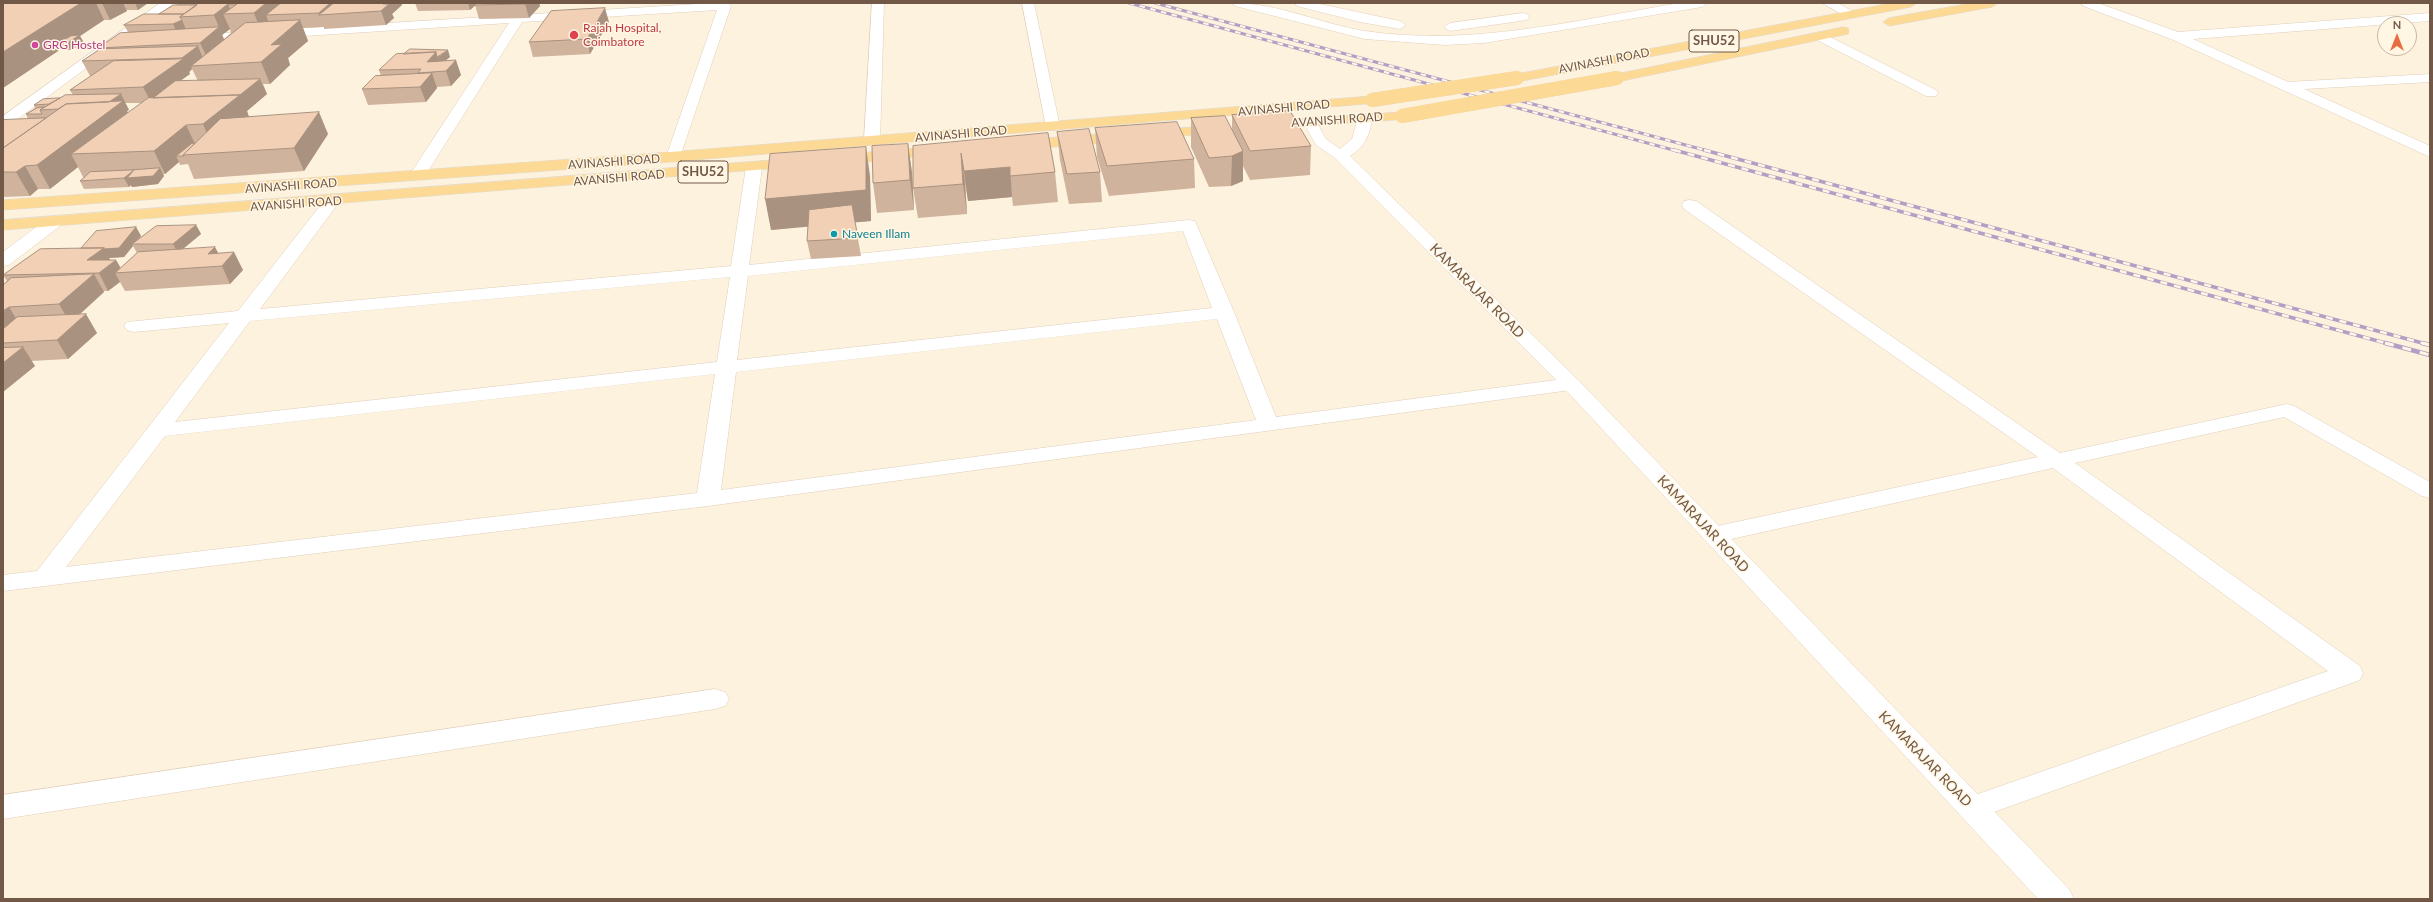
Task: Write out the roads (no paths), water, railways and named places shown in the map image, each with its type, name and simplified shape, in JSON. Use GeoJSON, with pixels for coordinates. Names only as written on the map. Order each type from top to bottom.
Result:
{"type":"FeatureCollection","features":[{"type":"Feature","properties":{"kind":"main road","name":"AVINASHI ROAD"},"geometry":{"type":"LineString","coordinates":[[3,205],[609,162],[1372,100],[1517,78],[1911,3]]}},
{"type":"Feature","properties":{"kind":"main road"},"geometry":{"type":"LineString","coordinates":[[1873,25],[1992,3]]}},
{"type":"Feature","properties":{"kind":"main road","name":"AVINASHI ROAD"},"geometry":{"type":"LineString","coordinates":[[1402,116],[1617,78],[1858,28]]}},
{"type":"Feature","properties":{"kind":"main road","name":"AVANISHI ROAD"},"geometry":{"type":"LineString","coordinates":[[1254,126],[1402,116]]}},
{"type":"Feature","properties":{"kind":"main road"},"geometry":{"type":"LineString","coordinates":[[1008,146],[1238,128]]}},
{"type":"Feature","properties":{"kind":"main road"},"geometry":{"type":"LineString","coordinates":[[825,161],[837,144]]}},
{"type":"Feature","properties":{"kind":"main road","name":"AVANISHI ROAD"},"geometry":{"type":"LineString","coordinates":[[3,225],[602,180],[961,150]]}},
{"type":"Feature","properties":{"kind":"main road"},"geometry":{"type":"LineString","coordinates":[[602,180],[609,162]]}},
{"type":"Feature","properties":{"kind":"street"},"geometry":{"type":"LineString","coordinates":[[3,123],[114,44],[168,3]]}},
{"type":"Feature","properties":{"kind":"street"},"geometry":{"type":"LineString","coordinates":[[872,141],[878,3]]}},
{"type":"Feature","properties":{"kind":"street"},"geometry":{"type":"LineString","coordinates":[[1028,3],[1053,127]]}},
{"type":"Feature","properties":{"kind":"street"},"geometry":{"type":"LineString","coordinates":[[1239,3],[1365,35],[1445,41],[1484,39],[1702,3]]}},
{"type":"Feature","properties":{"kind":"street"},"geometry":{"type":"LineString","coordinates":[[1301,3],[1360,18],[1397,25],[1431,27],[1459,26],[1538,15]]}},
{"type":"Feature","properties":{"kind":"street"},"geometry":{"type":"LineString","coordinates":[[1828,3],[1851,14]]}},
{"type":"Feature","properties":{"kind":"street"},"geometry":{"type":"LineString","coordinates":[[2086,3],[2176,36],[2430,152]]}},
{"type":"Feature","properties":{"kind":"street"},"geometry":{"type":"LineString","coordinates":[[183,40],[726,5],[674,157]]}},
{"type":"Feature","properties":{"kind":"street"},"geometry":{"type":"LineString","coordinates":[[468,22],[476,9]]}},
{"type":"Feature","properties":{"kind":"street"},"geometry":{"type":"LineString","coordinates":[[2176,36],[2430,17]]}},
{"type":"Feature","properties":{"kind":"street"},"geometry":{"type":"LineString","coordinates":[[417,176],[518,19]]}},
{"type":"Feature","properties":{"kind":"street"},"geometry":{"type":"LineString","coordinates":[[227,52],[245,36]]}},
{"type":"Feature","properties":{"kind":"street"},"geometry":{"type":"LineString","coordinates":[[1820,36],[1931,93]]}},
{"type":"Feature","properties":{"kind":"street"},"geometry":{"type":"LineString","coordinates":[[114,44],[137,42]]}},
{"type":"Feature","properties":{"kind":"street"},"geometry":{"type":"LineString","coordinates":[[2284,86],[2430,78]]}},
{"type":"Feature","properties":{"kind":"street"},"geometry":{"type":"LineString","coordinates":[[1340,155],[1354,147],[1362,137],[1365,118]]}},
{"type":"Feature","properties":{"kind":"street","name":"KAMARAJAR ROAD"},"geometry":{"type":"LineString","coordinates":[[1310,122],[1316,138],[1325,147],[1340,155],[1571,384],[2058,899]]}},
{"type":"Feature","properties":{"kind":"street"},"geometry":{"type":"LineString","coordinates":[[708,499],[754,167]]}},
{"type":"Feature","properties":{"kind":"street"},"geometry":{"type":"LineString","coordinates":[[45,578],[332,201]]}},
{"type":"Feature","properties":{"kind":"street"},"geometry":{"type":"LineString","coordinates":[[1690,205],[2056,460],[2350,673],[1972,808]]}},
{"type":"Feature","properties":{"kind":"street"},"geometry":{"type":"LineString","coordinates":[[3,261],[54,222]]}},
{"type":"Feature","properties":{"kind":"street"},"geometry":{"type":"LineString","coordinates":[[134,326],[740,271],[1189,226],[1268,424]]}},
{"type":"Feature","properties":{"kind":"street"},"geometry":{"type":"LineString","coordinates":[[157,430],[1224,312]]}},
{"type":"Feature","properties":{"kind":"street"},"geometry":{"type":"LineString","coordinates":[[3,583],[708,499],[1571,384]]}},
{"type":"Feature","properties":{"kind":"street"},"geometry":{"type":"LineString","coordinates":[[1713,535],[2287,410],[2430,491]]}},
{"type":"Feature","properties":{"kind":"street"},"geometry":{"type":"LineString","coordinates":[[3,807],[715,699]]}},
{"type":"Feature","properties":{"kind":"railway"},"geometry":{"type":"LineString","coordinates":[[1129,3],[1677,151]]}},
{"type":"Feature","properties":{"kind":"railway"},"geometry":{"type":"LineString","coordinates":[[1155,3],[1708,151]]}},
{"type":"Feature","properties":{"kind":"railway"},"geometry":{"type":"LineString","coordinates":[[1674,150],[2389,344]]}},
{"type":"Feature","properties":{"kind":"railway"},"geometry":{"type":"LineString","coordinates":[[1704,150],[2426,344]]}},
{"type":"Feature","properties":{"kind":"railway"},"geometry":{"type":"LineString","coordinates":[[2385,343],[2430,355]]}},
{"type":"Feature","properties":{"kind":"railway"},"geometry":{"type":"LineString","coordinates":[[2422,343],[2426,344]]}},
{"type":"Feature","properties":{"kind":"railway"},"geometry":{"type":"LineString","coordinates":[[2426,344],[2430,345]]}},
{"type":"Feature","properties":{"kind":"place","name":"Rajah Hospital, Coimbatore"},"geometry":{"type":"Point","coordinates":[574,35]}},
{"type":"Feature","properties":{"kind":"place","name":"GRG Hostel"},"geometry":{"type":"Point","coordinates":[35,45]}},
{"type":"Feature","properties":{"kind":"place","name":"Naveen Illam"},"geometry":{"type":"Point","coordinates":[834,234]}}]}
